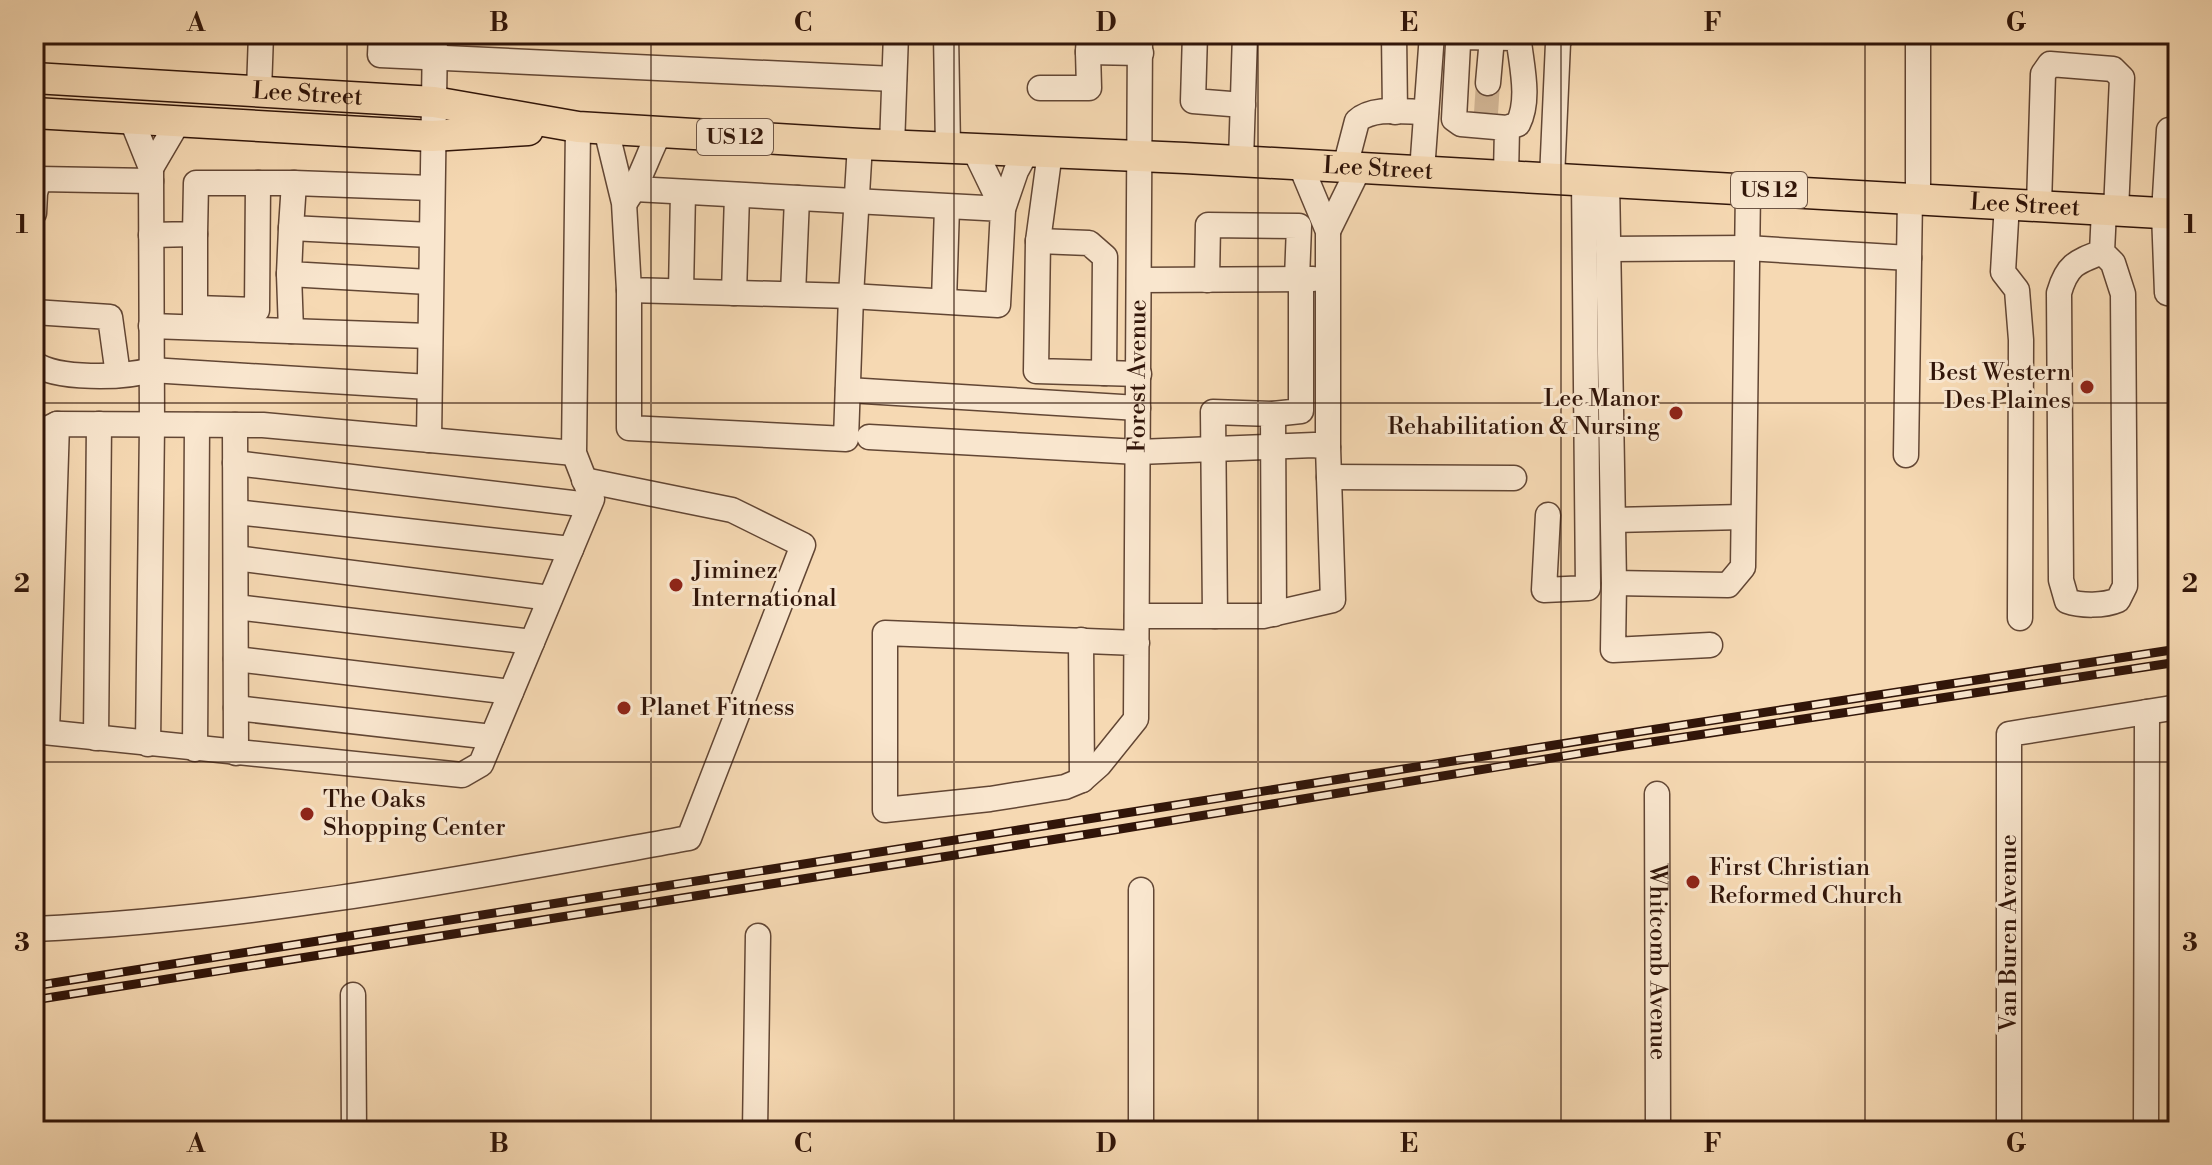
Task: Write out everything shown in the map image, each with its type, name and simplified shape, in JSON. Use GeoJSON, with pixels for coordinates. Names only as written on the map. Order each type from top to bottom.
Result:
{"type":"FeatureCollection","features":[{"type":"Feature","properties":{"kind":"main road","name":"Lee Street"},"geometry":{"type":"LineString","coordinates":[[34,78],[434,102],[592,128],[2171,213]]}},
{"type":"Feature","properties":{"kind":"main road","name":"Lee Street"},"geometry":{"type":"LineString","coordinates":[[34,113],[432,136],[592,128]]}},
{"type":"Feature","properties":{"kind":"street"},"geometry":{"type":"LineString","coordinates":[[259,91],[261,34]]}},
{"type":"Feature","properties":{"kind":"street"},"geometry":{"type":"LineString","coordinates":[[381,34],[380,55],[434,46],[894,79]]}},
{"type":"Feature","properties":{"kind":"street"},"geometry":{"type":"LineString","coordinates":[[892,146],[896,34]]}},
{"type":"Feature","properties":{"kind":"street"},"geometry":{"type":"LineString","coordinates":[[946,34],[961,148],[1003,209]]}},
{"type":"Feature","properties":{"kind":"street"},"geometry":{"type":"LineString","coordinates":[[1195,34],[1193,101],[1243,105]]}},
{"type":"Feature","properties":{"kind":"street"},"geometry":{"type":"LineString","coordinates":[[1241,161],[1245,34]]}},
{"type":"Feature","properties":{"kind":"street"},"geometry":{"type":"LineString","coordinates":[[1394,34],[1395,112]]}},
{"type":"Feature","properties":{"kind":"street"},"geometry":{"type":"LineString","coordinates":[[1422,171],[1432,34]]}},
{"type":"Feature","properties":{"kind":"street"},"geometry":{"type":"LineString","coordinates":[[1552,178],[1558,43],[1562,34]]}},
{"type":"Feature","properties":{"kind":"street"},"geometry":{"type":"LineString","coordinates":[[1906,455],[1909,258],[1914,198],[1918,34]]}},
{"type":"Feature","properties":{"kind":"street"},"geometry":{"type":"LineString","coordinates":[[1462,37],[1492,38],[1517,39],[1519,42],[1523,88],[1518,124],[1461,124],[1454,119],[1458,44],[1462,37]]}},
{"type":"Feature","properties":{"kind":"street"},"geometry":{"type":"LineString","coordinates":[[1488,83],[1492,38]]}},
{"type":"Feature","properties":{"kind":"street"},"geometry":{"type":"LineString","coordinates":[[1040,88],[1089,88],[1088,43],[1140,43]]}},
{"type":"Feature","properties":{"kind":"street","name":"Forest Avenue"},"geometry":{"type":"LineString","coordinates":[[1082,780],[1099,765],[1136,719],[1140,43]]}},
{"type":"Feature","properties":{"kind":"street"},"geometry":{"type":"LineString","coordinates":[[429,440],[434,46]]}},
{"type":"Feature","properties":{"kind":"street"},"geometry":{"type":"LineString","coordinates":[[2039,205],[2043,74],[2050,64],[2113,69],[2122,78],[2110,210],[2102,252]]}},
{"type":"Feature","properties":{"kind":"street"},"geometry":{"type":"LineString","coordinates":[[1137,616],[1263,616],[1333,600],[1328,447],[1328,231],[1352,167],[1357,121],[1369,113],[1426,112]]}},
{"type":"Feature","properties":{"kind":"street"},"geometry":{"type":"LineString","coordinates":[[131,118],[151,175],[148,744]]}},
{"type":"Feature","properties":{"kind":"street"},"geometry":{"type":"LineString","coordinates":[[151,175],[178,122]]}},
{"type":"Feature","properties":{"kind":"street"},"geometry":{"type":"LineString","coordinates":[[1492,122],[1506,175]]}},
{"type":"Feature","properties":{"kind":"street"},"geometry":{"type":"LineString","coordinates":[[592,128],[630,196],[629,428],[846,439],[860,144]]}},
{"type":"Feature","properties":{"kind":"street"},"geometry":{"type":"LineString","coordinates":[[57,424],[41,732],[462,775],[481,764],[592,499],[574,453],[592,128]]}},
{"type":"Feature","properties":{"kind":"street"},"geometry":{"type":"LineString","coordinates":[[2178,130],[2169,130],[2171,213],[2167,293],[2178,295]]}},
{"type":"Feature","properties":{"kind":"street"},"geometry":{"type":"LineString","coordinates":[[630,196],[640,181],[648,154],[660,132]]}},
{"type":"Feature","properties":{"kind":"street"},"geometry":{"type":"LineString","coordinates":[[629,290],[851,296],[998,305],[1003,209],[1016,171],[1038,152]]}},
{"type":"Feature","properties":{"kind":"street"},"geometry":{"type":"LineString","coordinates":[[1038,152],[1036,371],[1139,374]]}},
{"type":"Feature","properties":{"kind":"street"},"geometry":{"type":"LineString","coordinates":[[1300,164],[1328,231]]}},
{"type":"Feature","properties":{"kind":"street"},"geometry":{"type":"LineString","coordinates":[[34,213],[39,179],[151,175]]}},
{"type":"Feature","properties":{"kind":"street"},"geometry":{"type":"LineString","coordinates":[[1595,180],[1608,249],[1613,650],[1710,645]]}},
{"type":"Feature","properties":{"kind":"street"},"geometry":{"type":"LineString","coordinates":[[1548,515],[1544,590],[1588,588],[1595,180]]}},
{"type":"Feature","properties":{"kind":"street"},"geometry":{"type":"LineString","coordinates":[[196,318],[196,183],[431,188]]}},
{"type":"Feature","properties":{"kind":"street"},"geometry":{"type":"LineString","coordinates":[[151,326],[257,310],[258,183]]}},
{"type":"Feature","properties":{"kind":"street"},"geometry":{"type":"LineString","coordinates":[[291,331],[289,274],[294,183]]}},
{"type":"Feature","properties":{"kind":"street"},"geometry":{"type":"LineString","coordinates":[[1614,583],[1728,585],[1743,567],[1748,189]]}},
{"type":"Feature","properties":{"kind":"street"},"geometry":{"type":"LineString","coordinates":[[630,196],[683,192],[1003,209]]}},
{"type":"Feature","properties":{"kind":"street"},"geometry":{"type":"LineString","coordinates":[[681,291],[683,192]]}},
{"type":"Feature","properties":{"kind":"street"},"geometry":{"type":"LineString","coordinates":[[734,293],[737,195]]}},
{"type":"Feature","properties":{"kind":"street"},"geometry":{"type":"LineString","coordinates":[[793,294],[797,198]]}},
{"type":"Feature","properties":{"kind":"street"},"geometry":{"type":"LineString","coordinates":[[2007,203],[2003,272],[2017,290],[2021,340],[2020,618]]}},
{"type":"Feature","properties":{"kind":"street"},"geometry":{"type":"LineString","coordinates":[[944,301],[947,207]]}},
{"type":"Feature","properties":{"kind":"street"},"geometry":{"type":"LineString","coordinates":[[1207,280],[1208,225],[1299,226],[1301,411],[1273,414],[1213,412],[1215,616]]}},
{"type":"Feature","properties":{"kind":"street"},"geometry":{"type":"LineString","coordinates":[[291,228],[430,235]]}},
{"type":"Feature","properties":{"kind":"street"},"geometry":{"type":"LineString","coordinates":[[151,235],[195,234]]}},
{"type":"Feature","properties":{"kind":"street"},"geometry":{"type":"LineString","coordinates":[[1038,241],[1089,243],[1105,257],[1104,373]]}},
{"type":"Feature","properties":{"kind":"street"},"geometry":{"type":"LineString","coordinates":[[1608,249],[1747,248],[1909,258]]}},
{"type":"Feature","properties":{"kind":"street"},"geometry":{"type":"LineString","coordinates":[[2102,252],[2113,263],[2123,294],[2125,586],[2118,600],[2111,603],[2075,604],[2067,601],[2061,580],[2059,293],[2071,266],[2102,252]]}},
{"type":"Feature","properties":{"kind":"street"},"geometry":{"type":"LineString","coordinates":[[289,274],[429,282]]}},
{"type":"Feature","properties":{"kind":"street"},"geometry":{"type":"LineString","coordinates":[[1139,280],[1328,279]]}},
{"type":"Feature","properties":{"kind":"street"},"geometry":{"type":"LineString","coordinates":[[34,312],[110,317],[118,375]]}},
{"type":"Feature","properties":{"kind":"street"},"geometry":{"type":"LineString","coordinates":[[196,318],[291,331],[429,336]]}},
{"type":"Feature","properties":{"kind":"street"},"geometry":{"type":"LineString","coordinates":[[44,368],[118,375],[151,370],[429,387]]}},
{"type":"Feature","properties":{"kind":"street"},"geometry":{"type":"LineString","coordinates":[[848,390],[1138,408]]}},
{"type":"Feature","properties":{"kind":"street"},"geometry":{"type":"LineString","coordinates":[[34,410],[57,424]]}},
{"type":"Feature","properties":{"kind":"street"},"geometry":{"type":"LineString","coordinates":[[1273,414],[1274,614]]}},
{"type":"Feature","properties":{"kind":"street"},"geometry":{"type":"LineString","coordinates":[[34,435],[57,424],[263,425],[574,453]]}},
{"type":"Feature","properties":{"kind":"street"},"geometry":{"type":"LineString","coordinates":[[96,738],[99,424]]}},
{"type":"Feature","properties":{"kind":"street"},"geometry":{"type":"LineString","coordinates":[[195,749],[197,425]]}},
{"type":"Feature","properties":{"kind":"street"},"geometry":{"type":"LineString","coordinates":[[235,425],[236,753]]}},
{"type":"Feature","properties":{"kind":"street"},"geometry":{"type":"LineString","coordinates":[[869,437],[1138,452],[1328,447]]}},
{"type":"Feature","properties":{"kind":"street"},"geometry":{"type":"LineString","coordinates":[[235,463],[589,505]]}},
{"type":"Feature","properties":{"kind":"street"},"geometry":{"type":"LineString","coordinates":[[1329,477],[1514,478]]}},
{"type":"Feature","properties":{"kind":"street"},"geometry":{"type":"LineString","coordinates":[[34,929],[114,925],[385,893],[689,838],[803,545],[732,510],[584,480]]}},
{"type":"Feature","properties":{"kind":"street"},"geometry":{"type":"LineString","coordinates":[[236,512],[571,549]]}},
{"type":"Feature","properties":{"kind":"street"},"geometry":{"type":"LineString","coordinates":[[1613,520],[1743,517]]}},
{"type":"Feature","properties":{"kind":"street"},"geometry":{"type":"LineString","coordinates":[[236,558],[550,598]]}},
{"type":"Feature","properties":{"kind":"street"},"geometry":{"type":"LineString","coordinates":[[236,607],[532,642]]}},
{"type":"Feature","properties":{"kind":"street"},"geometry":{"type":"LineString","coordinates":[[1081,640],[1082,780],[1041,791],[885,810],[885,633],[1081,640],[1137,643]]}},
{"type":"Feature","properties":{"kind":"street"},"geometry":{"type":"LineString","coordinates":[[236,659],[511,692]]}},
{"type":"Feature","properties":{"kind":"street"},"geometry":{"type":"LineString","coordinates":[[2146,1131],[2147,712],[2178,707]]}},
{"type":"Feature","properties":{"kind":"street"},"geometry":{"type":"LineString","coordinates":[[236,708],[492,737]]}},
{"type":"Feature","properties":{"kind":"street","name":"Van Buren Avenue"},"geometry":{"type":"LineString","coordinates":[[2009,1131],[2009,734],[2147,712]]}},
{"type":"Feature","properties":{"kind":"street","name":"Whitcomb Avenue"},"geometry":{"type":"LineString","coordinates":[[1657,794],[1658,1131]]}},
{"type":"Feature","properties":{"kind":"street"},"geometry":{"type":"LineString","coordinates":[[1141,890],[1141,1131]]}},
{"type":"Feature","properties":{"kind":"street"},"geometry":{"type":"LineString","coordinates":[[755,1131],[758,936]]}},
{"type":"Feature","properties":{"kind":"street"},"geometry":{"type":"LineString","coordinates":[[353,995],[354,1131]]}},
{"type":"Feature","properties":{"kind":"tunnel"},"geometry":{"type":"LineString","coordinates":[[1486,113],[1488,83]]}},
{"type":"Feature","properties":{"kind":"railway"},"geometry":{"type":"LineString","coordinates":[[34,986],[2178,649]]}},
{"type":"Feature","properties":{"kind":"railway"},"geometry":{"type":"LineString","coordinates":[[34,1000],[1625,746],[2178,662]]}},
{"type":"Feature","properties":{"kind":"place","name":"Best Western Des Plaines"},"geometry":{"type":"Point","coordinates":[2087,387]}},
{"type":"Feature","properties":{"kind":"place","name":"Lee Manor Rehabilitation & Nursing"},"geometry":{"type":"Point","coordinates":[1676,413]}},
{"type":"Feature","properties":{"kind":"place","name":"Jiminez International"},"geometry":{"type":"Point","coordinates":[676,585]}},
{"type":"Feature","properties":{"kind":"place","name":"Planet Fitness"},"geometry":{"type":"Point","coordinates":[624,708]}},
{"type":"Feature","properties":{"kind":"place","name":"The Oaks Shopping Center"},"geometry":{"type":"Point","coordinates":[307,814]}},
{"type":"Feature","properties":{"kind":"place","name":"First Christian Reformed Church"},"geometry":{"type":"Point","coordinates":[1693,882]}}]}
